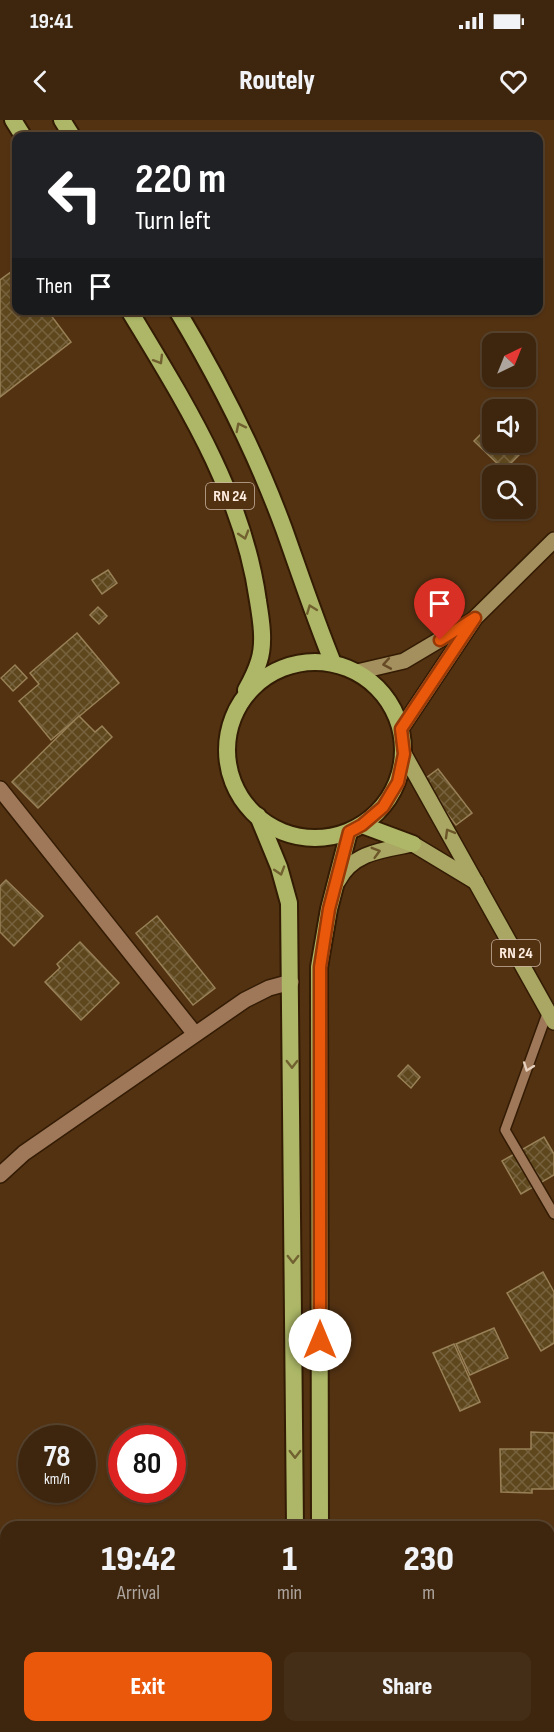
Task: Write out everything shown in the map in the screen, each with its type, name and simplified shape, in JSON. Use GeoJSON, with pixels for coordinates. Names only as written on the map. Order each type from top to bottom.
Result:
{"type":"FeatureCollection","features":[{"type":"Feature","properties":{"kind":"highway","name":"RN 24"},"geometry":{"type":"LineString","coordinates":[[132,315],[191,413],[216,461],[254,569],[261,620],[260,659],[243,699]]}},
{"type":"Feature","properties":{"kind":"highway","name":"RN 24"},"geometry":{"type":"LineString","coordinates":[[180,315],[204,356],[249,444],[284,529],[302,585],[333,663]]}},
{"type":"Feature","properties":{"kind":"highway"},"geometry":{"type":"LineString","coordinates":[[307,662],[333,663],[357,672],[377,686],[392,706],[401,729],[404,754],[398,782],[383,807],[355,829],[325,838],[301,837],[278,830],[258,816],[241,797],[230,773],[227,748],[231,723],[243,699],[260,680],[283,668],[307,662]]}},
{"type":"Feature","properties":{"kind":"highway"},"geometry":{"type":"LineString","coordinates":[[258,816],[279,867],[289,903],[295,1521]]}},
{"type":"Feature","properties":{"kind":"highway"},"geometry":{"type":"LineString","coordinates":[[355,829],[413,844]]}},
{"type":"Feature","properties":{"kind":"highway"},"geometry":{"type":"LineString","coordinates":[[320,1521],[320,967],[334,889],[355,829]]}},
{"type":"Feature","properties":{"kind":"main road"},"geometry":{"type":"LineString","coordinates":[[401,729],[475,618],[554,540]]}},
{"type":"Feature","properties":{"kind":"main road"},"geometry":{"type":"LineString","coordinates":[[357,672],[404,662],[475,618]]}},
{"type":"Feature","properties":{"kind":"main road"},"geometry":{"type":"LineString","coordinates":[[404,754],[479,884]]}},
{"type":"Feature","properties":{"kind":"main road"},"geometry":{"type":"LineString","coordinates":[[334,889],[342,873],[359,857],[413,844],[479,884]]}},
{"type":"Feature","properties":{"kind":"main road","name":"RN 24"},"geometry":{"type":"LineString","coordinates":[[479,884],[551,1017]]}},
{"type":"Feature","properties":{"kind":"street"},"geometry":{"type":"LineString","coordinates":[[0,789],[195,1034]]}},
{"type":"Feature","properties":{"kind":"street"},"geometry":{"type":"LineString","coordinates":[[0,1175],[24,1153],[245,1000],[269,988],[291,982]]}},
{"type":"Feature","properties":{"kind":"lane"},"geometry":{"type":"LineString","coordinates":[[551,1017],[506,1130],[554,1214]]}},
{"type":"Feature","properties":{"kind":"building"},"geometry":{"type":"Polygon","coordinates":[[[12,271],[12,315],[51,315],[71,342],[0,397],[0,280],[12,271]]]}},
{"type":"Feature","properties":{"kind":"building"},"geometry":{"type":"Polygon","coordinates":[[[482,433],[482,449],[474,441],[482,433]]]}},
{"type":"Feature","properties":{"kind":"building"},"geometry":{"type":"Polygon","coordinates":[[[486,453],[521,453],[509,465],[499,465],[486,453]]]}},
{"type":"Feature","properties":{"kind":"building"},"geometry":{"type":"Polygon","coordinates":[[[108,570],[117,583],[102,594],[92,580],[108,570]]]}},
{"type":"Feature","properties":{"kind":"building"},"geometry":{"type":"Polygon","coordinates":[[[98,607],[107,616],[99,624],[90,615],[98,607]]]}},
{"type":"Feature","properties":{"kind":"building"},"geometry":{"type":"Polygon","coordinates":[[[77,633],[119,683],[51,740],[19,701],[39,684],[30,673],[77,633]]]}},
{"type":"Feature","properties":{"kind":"building"},"geometry":{"type":"Polygon","coordinates":[[[15,665],[27,678],[13,691],[1,678],[15,665]]]}},
{"type":"Feature","properties":{"kind":"building"},"geometry":{"type":"Polygon","coordinates":[[[79,716],[95,732],[102,726],[112,737],[38,808],[12,782],[79,716]]]}},
{"type":"Feature","properties":{"kind":"building"},"geometry":{"type":"Polygon","coordinates":[[[438,769],[472,813],[456,825],[422,781],[438,769]]]}},
{"type":"Feature","properties":{"kind":"building"},"geometry":{"type":"Polygon","coordinates":[[[6,880],[43,916],[14,946],[0,932],[0,886],[6,880]]]}},
{"type":"Feature","properties":{"kind":"building"},"geometry":{"type":"Polygon","coordinates":[[[157,916],[215,988],[193,1005],[136,933],[157,916]]]}},
{"type":"Feature","properties":{"kind":"building"},"geometry":{"type":"Polygon","coordinates":[[[80,942],[119,983],[81,1020],[45,982],[60,968],[57,964],[80,942]]]}},
{"type":"Feature","properties":{"kind":"building"},"geometry":{"type":"Polygon","coordinates":[[[408,1065],[420,1077],[411,1088],[398,1076],[408,1065]]]}},
{"type":"Feature","properties":{"kind":"building"},"geometry":{"type":"Polygon","coordinates":[[[544,1137],[554,1154],[554,1175],[521,1194],[502,1161],[544,1137]]]}},
{"type":"Feature","properties":{"kind":"building"},"geometry":{"type":"Polygon","coordinates":[[[543,1272],[554,1292],[554,1343],[541,1351],[507,1293],[543,1272]]]}},
{"type":"Feature","properties":{"kind":"building"},"geometry":{"type":"Polygon","coordinates":[[[494,1328],[508,1358],[470,1375],[456,1344],[494,1328]]]}},
{"type":"Feature","properties":{"kind":"building"},"geometry":{"type":"Polygon","coordinates":[[[454,1344],[480,1402],[460,1411],[433,1353],[454,1344]]]}},
{"type":"Feature","properties":{"kind":"building"},"geometry":{"type":"Polygon","coordinates":[[[531,1432],[554,1433],[554,1489],[532,1489],[532,1493],[501,1492],[500,1449],[531,1449],[531,1432]]]}},
{"type":"Feature","properties":{"kind":"route"},"geometry":{"type":"LineString","coordinates":[[320,1340],[320,967],[329,909],[349,832],[362,825],[383,807],[398,782],[404,754],[401,729],[416,710],[475,618],[440,640]]}}]}
